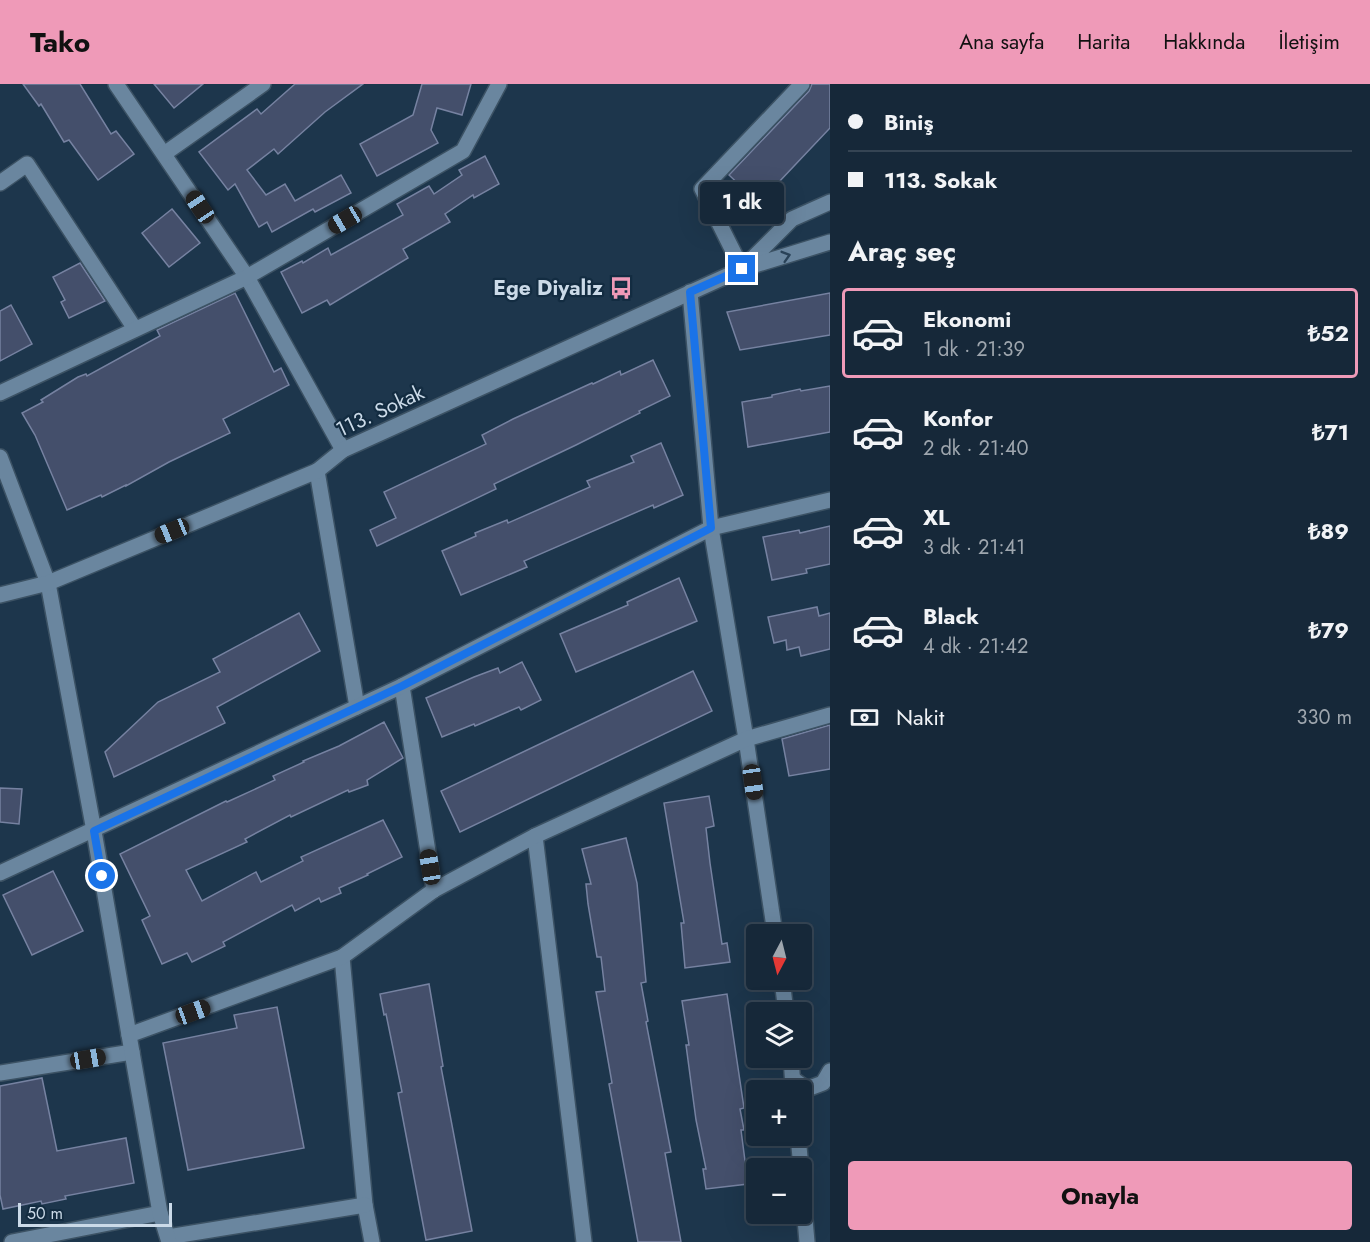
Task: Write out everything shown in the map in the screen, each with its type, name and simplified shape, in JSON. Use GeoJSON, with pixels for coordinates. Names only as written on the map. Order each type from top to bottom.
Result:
{"type":"FeatureCollection","features":[{"type":"Feature","properties":{"kind":"street"},"geometry":{"type":"LineString","coordinates":[[116,84],[247,277],[343,450]]}},
{"type":"Feature","properties":{"kind":"street"},"geometry":{"type":"LineString","coordinates":[[164,154],[263,84]]}},
{"type":"Feature","properties":{"kind":"street"},"geometry":{"type":"LineString","coordinates":[[0,393],[247,277],[463,151],[499,84]]}},
{"type":"Feature","properties":{"kind":"street"},"geometry":{"type":"LineString","coordinates":[[742,269],[702,189],[802,84]]}},
{"type":"Feature","properties":{"kind":"street"},"geometry":{"type":"LineString","coordinates":[[0,183],[27,164],[135,329]]}},
{"type":"Feature","properties":{"kind":"street","name":"113. Sokak"},"geometry":{"type":"LineString","coordinates":[[742,269],[792,219],[830,202]]}},
{"type":"Feature","properties":{"kind":"street","name":"113. Sokak"},"geometry":{"type":"LineString","coordinates":[[0,595],[48,583],[317,471],[343,450],[690,292],[742,269],[830,242]]}},
{"type":"Feature","properties":{"kind":"street"},"geometry":{"type":"LineString","coordinates":[[690,292],[711,528],[774,924]]}},
{"type":"Feature","properties":{"kind":"street"},"geometry":{"type":"LineString","coordinates":[[0,457],[48,583],[94,831],[160,1213],[168,1239],[365,1205]]}},
{"type":"Feature","properties":{"kind":"street"},"geometry":{"type":"LineString","coordinates":[[317,471],[357,707]]}},
{"type":"Feature","properties":{"kind":"street"},"geometry":{"type":"LineString","coordinates":[[0,873],[402,686],[711,528],[830,500]]}},
{"type":"Feature","properties":{"kind":"street"},"geometry":{"type":"LineString","coordinates":[[402,686],[434,890]]}},
{"type":"Feature","properties":{"kind":"street"},"geometry":{"type":"LineString","coordinates":[[129,1035],[342,957],[434,890],[535,836],[746,739],[830,715]]}},
{"type":"Feature","properties":{"kind":"street"},"geometry":{"type":"LineString","coordinates":[[535,836],[584,1242]]}},
{"type":"Feature","properties":{"kind":"street"},"geometry":{"type":"LineString","coordinates":[[342,957],[365,1205],[372,1242]]}},
{"type":"Feature","properties":{"kind":"street"},"geometry":{"type":"LineString","coordinates":[[0,1073],[132,1052]]}},
{"type":"Feature","properties":{"kind":"street"},"geometry":{"type":"LineString","coordinates":[[812,1087],[823,1083],[830,1071]]}},
{"type":"Feature","properties":{"kind":"street"},"geometry":{"type":"LineString","coordinates":[[12,1242],[160,1213]]}},
{"type":"Feature","properties":{"kind":"street"},"geometry":{"type":"LineString","coordinates":[[805,1224],[807,1242]]}},
{"type":"Feature","properties":{"kind":"building"},"geometry":{"type":"Polygon","coordinates":[[[23,84],[80,84],[111,134],[116,131],[134,154],[98,180],[69,140],[64,142],[41,104],[39,106],[23,84]]]}},
{"type":"Feature","properties":{"kind":"building"},"geometry":{"type":"Polygon","coordinates":[[[154,84],[203,84],[174,108],[154,84]]]}},
{"type":"Feature","properties":{"kind":"building"},"geometry":{"type":"Polygon","coordinates":[[[295,84],[363,84],[325,112],[278,154],[274,149],[247,170],[266,195],[285,184],[295,201],[341,175],[351,193],[315,212],[313,209],[272,232],[267,222],[259,227],[235,184],[228,190],[199,152],[257,109],[261,114],[295,84]]]}},
{"type":"Feature","properties":{"kind":"building"},"geometry":{"type":"Polygon","coordinates":[[[422,84],[471,84],[462,115],[437,108],[431,130],[438,143],[377,176],[360,144],[413,115],[422,84]]]}},
{"type":"Feature","properties":{"kind":"building"},"geometry":{"type":"Polygon","coordinates":[[[812,84],[830,84],[830,128],[759,203],[729,175],[809,91],[812,84]]]}},
{"type":"Feature","properties":{"kind":"building"},"geometry":{"type":"Polygon","coordinates":[[[485,156],[499,184],[474,198],[473,195],[445,214],[450,222],[403,249],[408,258],[330,305],[327,300],[302,313],[281,272],[302,261],[303,263],[328,248],[331,255],[403,215],[397,204],[429,186],[434,194],[462,175],[459,170],[485,156]]]}},
{"type":"Feature","properties":{"kind":"building"},"geometry":{"type":"Polygon","coordinates":[[[172,209],[200,243],[169,267],[142,233],[172,209]]]}},
{"type":"Feature","properties":{"kind":"building"},"geometry":{"type":"Polygon","coordinates":[[[80,263],[105,301],[69,318],[61,302],[65,300],[53,277],[80,263]]]}},
{"type":"Feature","properties":{"kind":"building"},"geometry":{"type":"Polygon","coordinates":[[[235,293],[274,372],[281,368],[289,385],[223,419],[230,433],[169,462],[126,486],[67,510],[35,435],[22,413],[43,402],[41,400],[78,377],[86,374],[87,376],[160,336],[157,330],[235,293]]]}},
{"type":"Feature","properties":{"kind":"building"},"geometry":{"type":"Polygon","coordinates":[[[830,293],[830,335],[740,350],[727,312],[830,293]]]}},
{"type":"Feature","properties":{"kind":"building"},"geometry":{"type":"Polygon","coordinates":[[[11,305],[32,344],[0,361],[0,311],[11,305]]]}},
{"type":"Feature","properties":{"kind":"building"},"geometry":{"type":"Polygon","coordinates":[[[653,360],[670,396],[494,484],[496,489],[377,546],[370,530],[396,518],[384,492],[486,444],[482,435],[513,419],[620,371],[621,375],[653,360]]]}},
{"type":"Feature","properties":{"kind":"building"},"geometry":{"type":"Polygon","coordinates":[[[830,386],[830,432],[748,447],[742,402],[800,389],[801,391],[830,386]]]}},
{"type":"Feature","properties":{"kind":"building"},"geometry":{"type":"Polygon","coordinates":[[[661,443],[683,495],[654,508],[653,505],[524,561],[527,567],[461,595],[442,551],[476,536],[475,533],[507,520],[508,523],[590,487],[587,481],[634,462],[631,456],[661,443]]]}},
{"type":"Feature","properties":{"kind":"building"},"geometry":{"type":"Polygon","coordinates":[[[830,526],[830,564],[806,569],[807,573],[772,580],[763,537],[799,530],[800,533],[830,526]]]}},
{"type":"Feature","properties":{"kind":"building"},"geometry":{"type":"Polygon","coordinates":[[[679,578],[697,621],[576,672],[560,634],[628,605],[627,602],[679,578]]]}},
{"type":"Feature","properties":{"kind":"building"},"geometry":{"type":"Polygon","coordinates":[[[817,607],[819,616],[830,613],[830,649],[801,656],[799,647],[787,650],[786,640],[774,643],[768,617],[817,607]]]}},
{"type":"Feature","properties":{"kind":"building"},"geometry":{"type":"Polygon","coordinates":[[[299,613],[320,651],[217,707],[225,723],[114,777],[105,752],[158,702],[220,672],[213,659],[299,613]]]}},
{"type":"Feature","properties":{"kind":"building"},"geometry":{"type":"Polygon","coordinates":[[[522,662],[541,700],[521,710],[519,707],[442,737],[426,698],[498,668],[500,673],[522,662]]]}},
{"type":"Feature","properties":{"kind":"building"},"geometry":{"type":"Polygon","coordinates":[[[693,671],[712,711],[460,832],[441,791],[693,671]]]}},
{"type":"Feature","properties":{"kind":"building"},"geometry":{"type":"Polygon","coordinates":[[[384,722],[403,758],[367,780],[368,785],[349,792],[348,790],[291,817],[290,815],[245,839],[247,842],[186,870],[202,901],[256,872],[261,882],[303,861],[301,857],[383,820],[402,857],[339,888],[341,893],[321,902],[319,898],[295,911],[292,905],[223,942],[225,946],[192,962],[187,953],[162,964],[142,920],[150,916],[120,854],[226,801],[275,780],[273,776],[339,746],[384,722]]]}},
{"type":"Feature","properties":{"kind":"building"},"geometry":{"type":"Polygon","coordinates":[[[830,725],[830,769],[789,776],[782,739],[830,725]]]}},
{"type":"Feature","properties":{"kind":"building"},"geometry":{"type":"Polygon","coordinates":[[[0,788],[22,789],[19,824],[0,822],[0,788]]]}},
{"type":"Feature","properties":{"kind":"building"},"geometry":{"type":"Polygon","coordinates":[[[709,796],[714,826],[706,828],[710,863],[722,944],[727,943],[730,962],[685,968],[681,923],[684,923],[664,803],[709,796]]]}},
{"type":"Feature","properties":{"kind":"building"},"geometry":{"type":"Polygon","coordinates":[[[626,838],[637,883],[646,982],[641,983],[648,1021],[646,1022],[671,1152],[665,1153],[681,1242],[638,1242],[609,1084],[612,1083],[596,992],[605,991],[601,957],[597,957],[588,904],[586,884],[591,884],[582,849],[626,838]]]}},
{"type":"Feature","properties":{"kind":"building"},"geometry":{"type":"Polygon","coordinates":[[[53,871],[83,931],[32,955],[3,895],[53,871]]]}},
{"type":"Feature","properties":{"kind":"building"},"geometry":{"type":"Polygon","coordinates":[[[429,984],[443,1066],[441,1067],[472,1231],[426,1240],[398,1093],[402,1092],[380,994],[429,984]]]}},
{"type":"Feature","properties":{"kind":"building"},"geometry":{"type":"Polygon","coordinates":[[[727,994],[744,1108],[740,1109],[744,1130],[741,1130],[746,1184],[706,1189],[703,1169],[706,1169],[696,1120],[686,1045],[689,1045],[682,1001],[727,994]]]}},
{"type":"Feature","properties":{"kind":"building"},"geometry":{"type":"Polygon","coordinates":[[[277,1007],[304,1148],[188,1170],[163,1043],[237,1028],[234,1015],[277,1007]]]}},
{"type":"Feature","properties":{"kind":"building"},"geometry":{"type":"Polygon","coordinates":[[[42,1078],[57,1151],[126,1138],[134,1183],[65,1196],[66,1199],[42,1204],[41,1201],[3,1209],[0,1195],[0,1086],[42,1078]]]}},
{"type":"Feature","properties":{"kind":"place","name":"Ege Diyaliz"},"geometry":{"type":"Point","coordinates":[621,288]}},
{"type":"Feature","properties":{"kind":"route"},"geometry":{"type":"LineString","coordinates":[[102,876],[94,831],[402,686],[711,528],[690,292],[742,269]]}}]}
